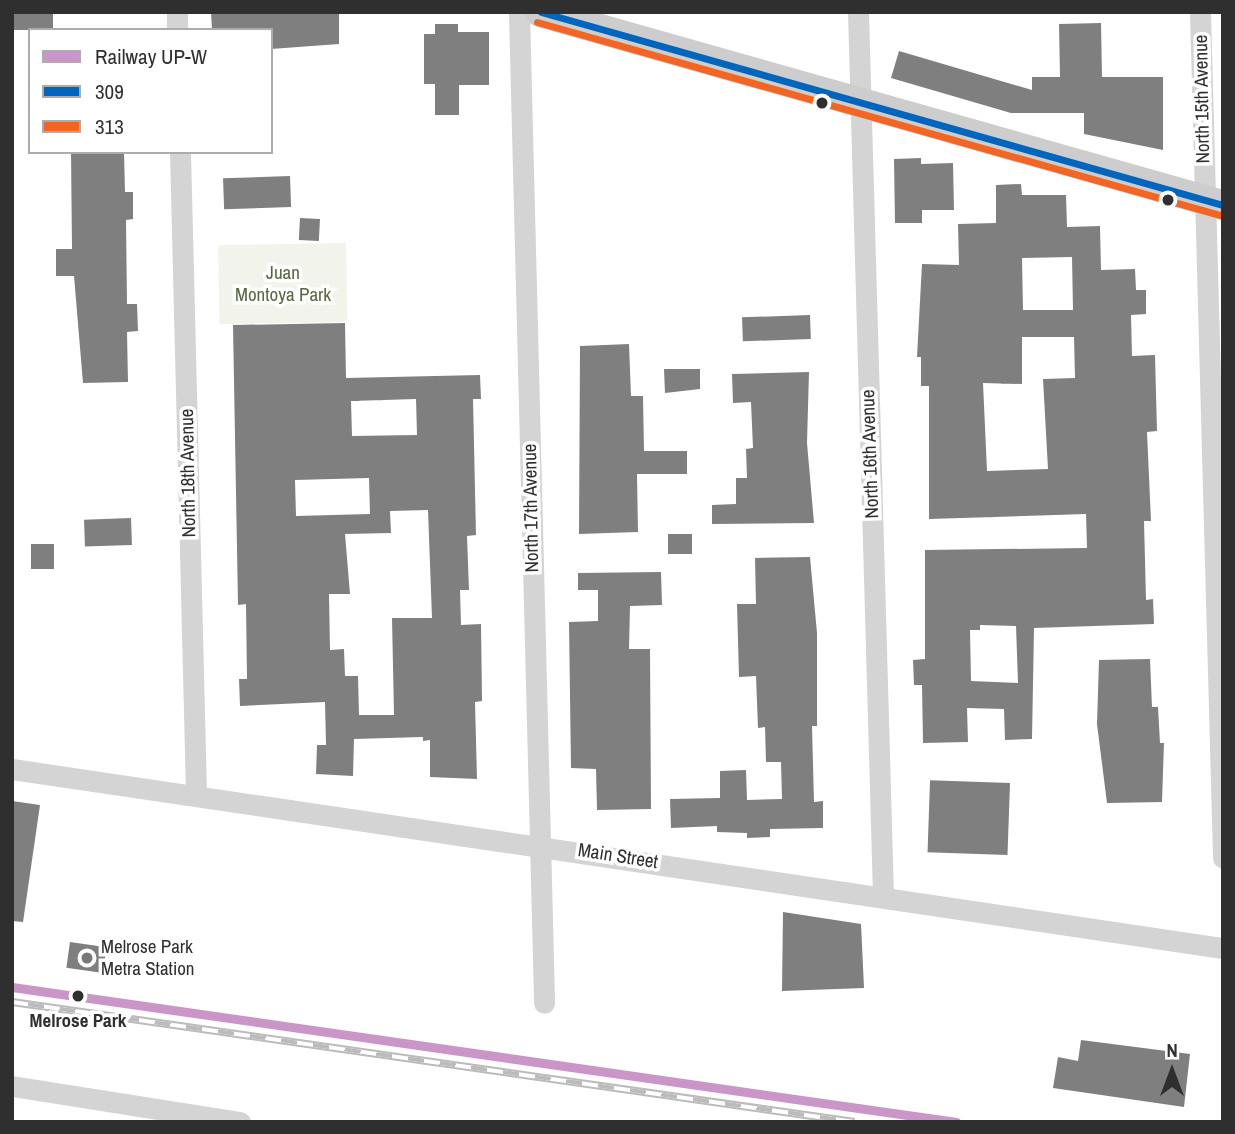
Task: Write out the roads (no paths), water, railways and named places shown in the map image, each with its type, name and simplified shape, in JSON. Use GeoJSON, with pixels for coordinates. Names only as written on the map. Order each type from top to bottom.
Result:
{"type":"FeatureCollection","features":[{"type":"Feature","properties":{"kind":"main road"},"geometry":{"type":"LineString","coordinates":[[540,12],[860,104],[1213,191]]}},
{"type":"Feature","properties":{"kind":"street","name":"North 17th Avenue"},"geometry":{"type":"LineString","coordinates":[[519,12],[544,1003]]}},
{"type":"Feature","properties":{"kind":"street","name":"North 16th Avenue"},"geometry":{"type":"LineString","coordinates":[[858,12],[883,896]]}},
{"type":"Feature","properties":{"kind":"street","name":"North 15th Avenue"},"geometry":{"type":"LineString","coordinates":[[1200,12],[1213,191],[1223,858]]}},
{"type":"Feature","properties":{"kind":"street","name":"North 18th Avenue"},"geometry":{"type":"LineString","coordinates":[[180,154],[195,795]]}},
{"type":"Feature","properties":{"kind":"street","name":"Main Street"},"geometry":{"type":"LineString","coordinates":[[12,769],[1223,948]]}},
{"type":"Feature","properties":{"kind":"street"},"geometry":{"type":"LineString","coordinates":[[12,1086],[152,1115],[240,1122]]}},
{"type":"Feature","properties":{"kind":"railway"},"geometry":{"type":"LineString","coordinates":[[12,1002],[854,1122]]}},
{"type":"Feature","properties":{"kind":"rail line","name":"UP-W"},"geometry":{"type":"LineString","coordinates":[[12,987],[956,1122]]}},
{"type":"Feature","properties":{"kind":"place","name":"Melrose Park Metra Station"},"geometry":{"type":"Point","coordinates":[87,958]}},
{"type":"Feature","properties":{"kind":"place","name":"Melrose Park"},"geometry":{"type":"Point","coordinates":[78,996]}},
{"type":"Feature","properties":{"kind":"park label","name":"Juan Montoya Park"},"geometry":{"type":"Point","coordinates":[283,284]}}]}
